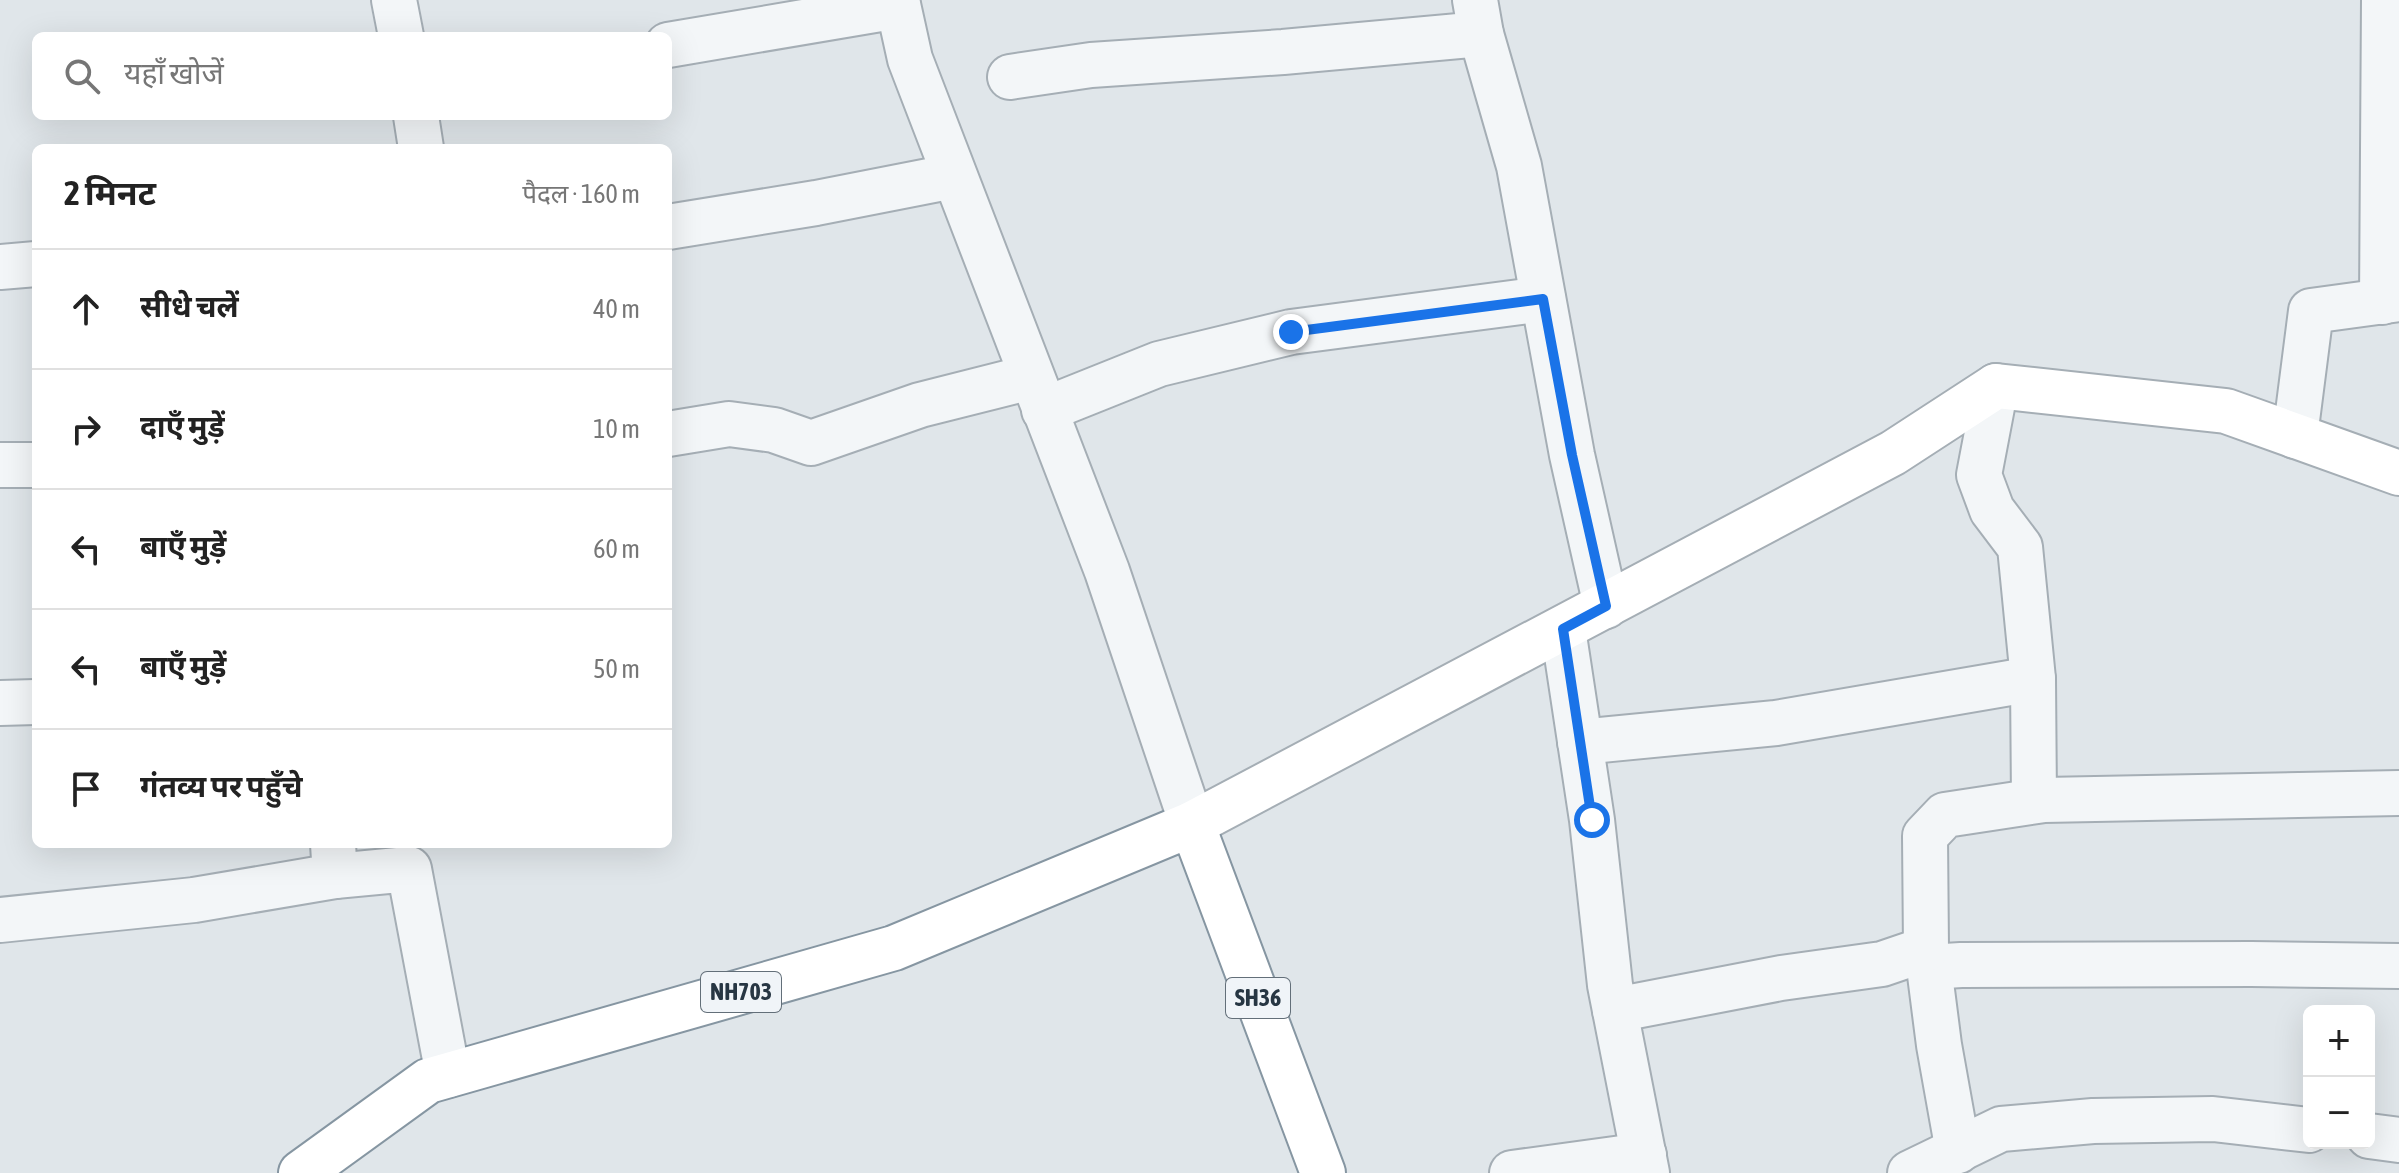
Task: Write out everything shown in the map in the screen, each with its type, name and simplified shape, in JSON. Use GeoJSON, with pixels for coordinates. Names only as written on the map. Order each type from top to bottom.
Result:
{"type":"FeatureCollection","features":[{"type":"Feature","properties":{"kind":"main road"},"geometry":{"type":"LineString","coordinates":[[1192,824],[1893,453],[1996,386],[2226,411],[2399,473]]}},
{"type":"Feature","properties":{"kind":"main road","name":"NH703"},"geometry":{"type":"LineString","coordinates":[[301,1173],[428,1081],[894,948],[1192,824]]}},
{"type":"Feature","properties":{"kind":"main road","name":"SH36"},"geometry":{"type":"LineString","coordinates":[[1192,824],[1323,1173]]}},
{"type":"Feature","properties":{"kind":"street"},"geometry":{"type":"LineString","coordinates":[[394,0],[400,32]]}},
{"type":"Feature","properties":{"kind":"street"},"geometry":{"type":"LineString","coordinates":[[2295,436],[2311,311],[2390,300],[2384,0]]}},
{"type":"Feature","properties":{"kind":"street"},"geometry":{"type":"LineString","coordinates":[[672,44],[897,3],[910,59],[1118,600],[1192,824]]}},
{"type":"Feature","properties":{"kind":"street"},"geometry":{"type":"LineString","coordinates":[[1010,77],[1091,65],[1283,52],[1478,17],[1519,166],[1572,455],[1606,606]]}},
{"type":"Feature","properties":{"kind":"street"},"geometry":{"type":"LineString","coordinates":[[417,120],[420,144]]}},
{"type":"Feature","properties":{"kind":"street"},"geometry":{"type":"LineString","coordinates":[[672,226],[954,176]]}},
{"type":"Feature","properties":{"kind":"street"},"geometry":{"type":"LineString","coordinates":[[0,267],[32,264]]}},
{"type":"Feature","properties":{"kind":"street"},"geometry":{"type":"LineString","coordinates":[[672,433],[729,424],[774,430],[811,443],[920,405],[1037,393],[1291,332],[1543,299]]}},
{"type":"Feature","properties":{"kind":"street"},"geometry":{"type":"LineString","coordinates":[[1996,386],[1979,475],[1992,510],[2020,547],[2033,679],[2034,801]]}},
{"type":"Feature","properties":{"kind":"street"},"geometry":{"type":"LineString","coordinates":[[0,465],[32,465]]}},
{"type":"Feature","properties":{"kind":"street"},"geometry":{"type":"LineString","coordinates":[[1512,1173],[1646,1164],[1610,985],[1592,820],[1563,629]]}},
{"type":"Feature","properties":{"kind":"street"},"geometry":{"type":"LineString","coordinates":[[1580,742],[1776,723],[2033,679]]}},
{"type":"Feature","properties":{"kind":"street"},"geometry":{"type":"LineString","coordinates":[[0,703],[32,702]]}},
{"type":"Feature","properties":{"kind":"street"},"geometry":{"type":"LineString","coordinates":[[1958,1151],[1939,1045],[1928,958],[1925,836],[1945,815],[2034,801],[2231,794],[2399,793]]}},
{"type":"Feature","properties":{"kind":"street"},"geometry":{"type":"LineString","coordinates":[[0,920],[194,900],[334,860],[409,869],[448,1075]]}},
{"type":"Feature","properties":{"kind":"street"},"geometry":{"type":"LineString","coordinates":[[1615,1010],[1781,978],[1928,958],[1961,965],[2399,966]]}},
{"type":"Feature","properties":{"kind":"street"},"geometry":{"type":"LineString","coordinates":[[1910,1173],[2001,1129],[2093,1121],[2213,1119],[2303,1129]]}},
{"type":"Feature","properties":{"kind":"street"},"geometry":{"type":"LineString","coordinates":[[2375,1137],[2399,1140]]}},
{"type":"Feature","properties":{"kind":"route"},"geometry":{"type":"LineString","coordinates":[[1291,332],[1543,299],[1572,455],[1606,606],[1563,629],[1592,820]]}}]}
